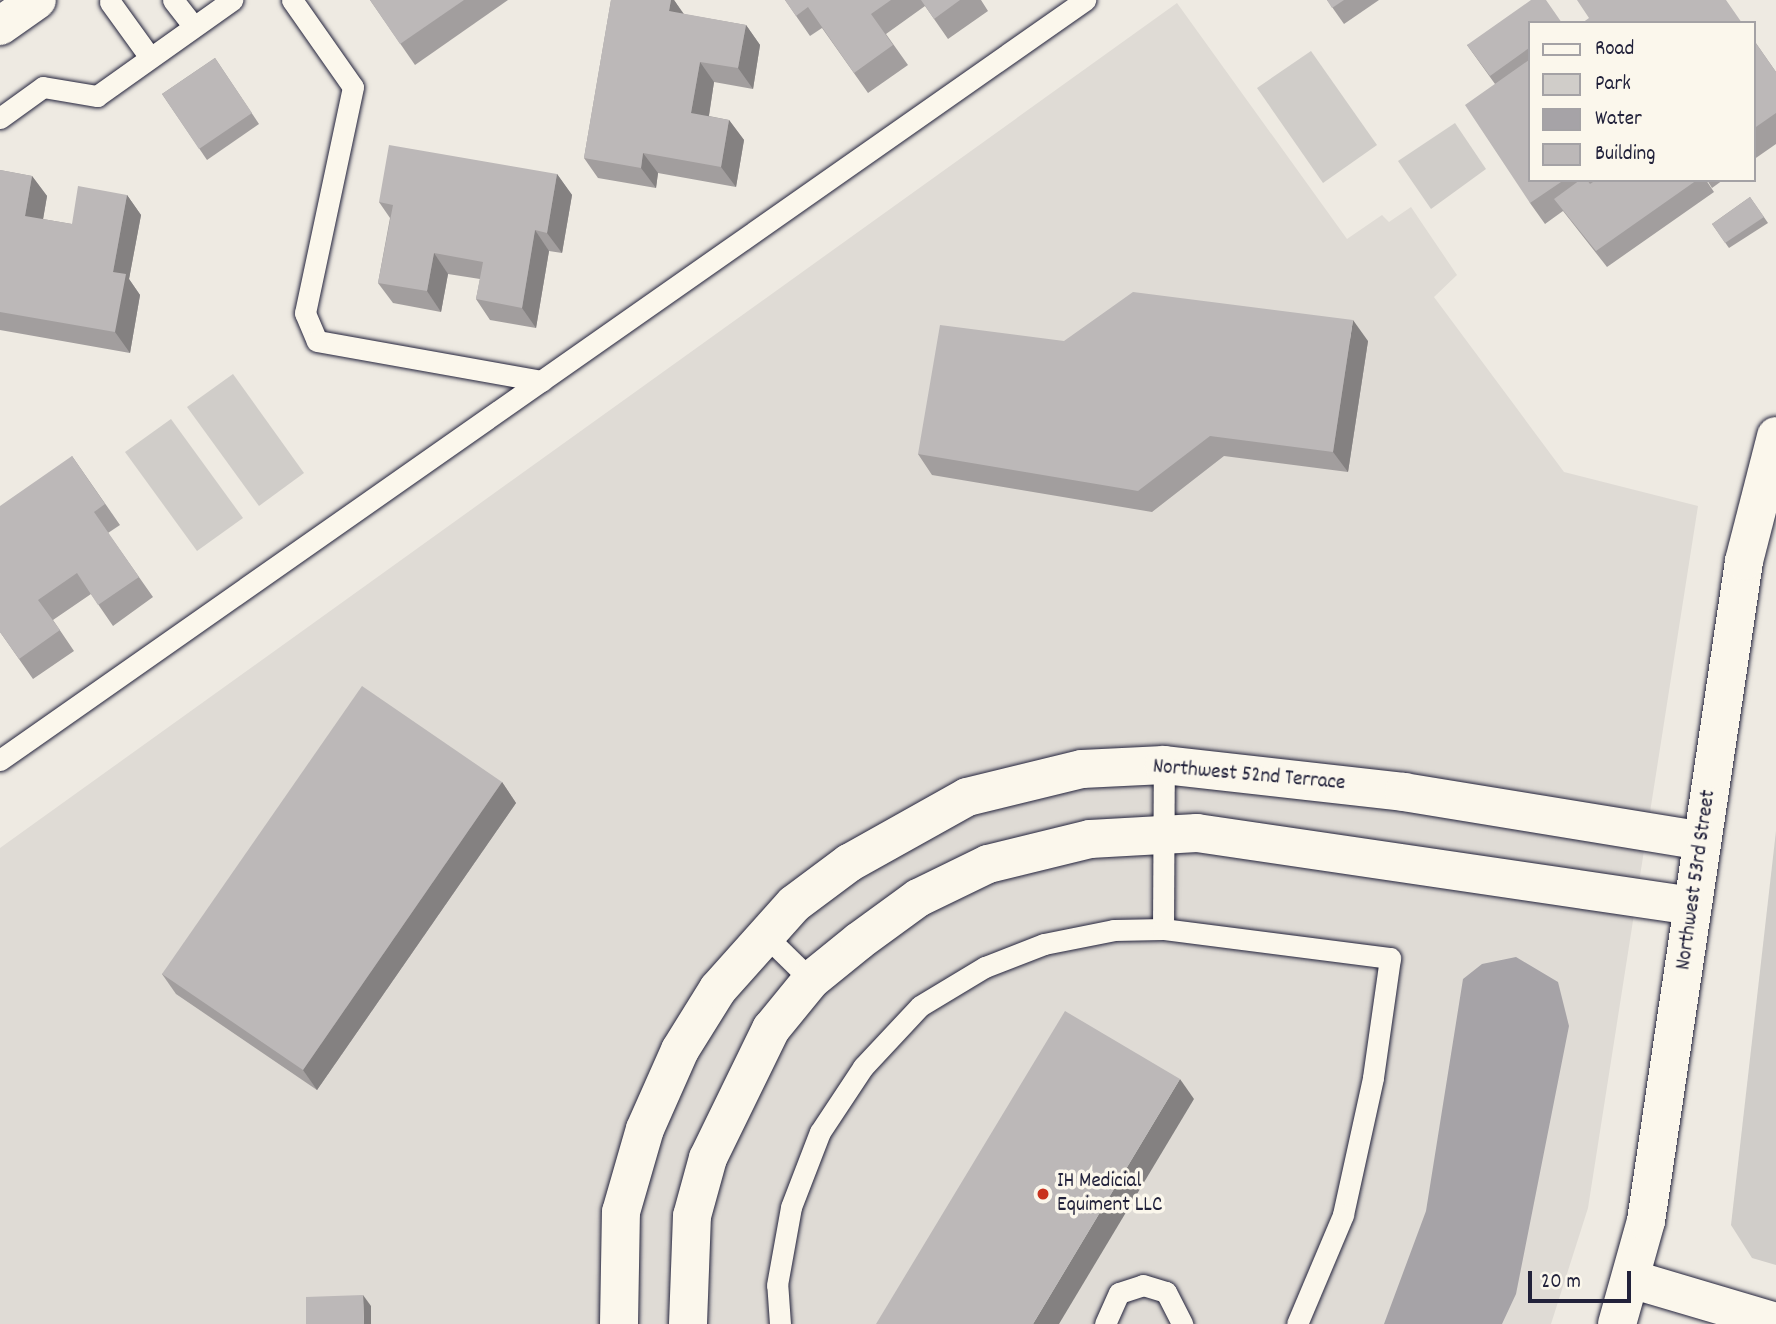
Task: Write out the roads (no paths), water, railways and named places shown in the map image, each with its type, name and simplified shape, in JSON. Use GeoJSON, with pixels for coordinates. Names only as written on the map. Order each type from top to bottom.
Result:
{"type":"FeatureCollection","features":[{"type":"Feature","properties":{"kind":"street"},"geometry":{"type":"LineString","coordinates":[[0,26],[37,0]]}},
{"type":"Feature","properties":{"kind":"street","name":"Northwest 53rd Street"},"geometry":{"type":"LineString","coordinates":[[1617,1324],[1631,1279],[1656,1163],[1744,561],[1776,436]]}},
{"type":"Feature","properties":{"kind":"street","name":"Northwest 52nd Terrace"},"geometry":{"type":"LineString","coordinates":[[619,1324],[621,1212],[645,1129],[680,1050],[718,989],[765,935],[849,863],[967,797],[1082,769],[1164,765],[1404,792],[1703,841]]}},
{"type":"Feature","properties":{"kind":"street"},"geometry":{"type":"LineString","coordinates":[[688,1324],[692,1216],[708,1158],[771,1029],[811,980],[918,898],[988,864],[1090,839],[1163,832],[1693,906]]}},
{"type":"Feature","properties":{"kind":"street"},"geometry":{"type":"LineString","coordinates":[[1631,1279],[1776,1322]]}},
{"type":"Feature","properties":{"kind":"lane"},"geometry":{"type":"LineString","coordinates":[[173,0],[193,26]]}},
{"type":"Feature","properties":{"kind":"lane"},"geometry":{"type":"LineString","coordinates":[[0,118],[43,88],[97,96],[149,56],[232,0]]}},
{"type":"Feature","properties":{"kind":"lane"},"geometry":{"type":"LineString","coordinates":[[292,0],[353,87],[305,313],[317,341],[541,381]]}},
{"type":"Feature","properties":{"kind":"lane"},"geometry":{"type":"LineString","coordinates":[[0,760],[1084,0]]}},
{"type":"Feature","properties":{"kind":"lane"},"geometry":{"type":"LineString","coordinates":[[108,1],[149,56]]}},
{"type":"Feature","properties":{"kind":"lane"},"geometry":{"type":"LineString","coordinates":[[1163,929],[1164,765]]}},
{"type":"Feature","properties":{"kind":"lane"},"geometry":{"type":"LineString","coordinates":[[780,1324],[777,1285],[791,1207],[820,1132],[863,1067],[920,1006],[985,967],[1044,944],[1114,930],[1163,929],[1390,958],[1373,1078],[1343,1215],[1297,1324]]}},
{"type":"Feature","properties":{"kind":"lane"},"geometry":{"type":"LineString","coordinates":[[765,935],[811,980]]}},
{"type":"Feature","properties":{"kind":"lane"},"geometry":{"type":"LineString","coordinates":[[1105,1324],[1119,1293],[1143,1285],[1166,1292],[1182,1324]]}},
{"type":"Feature","properties":{"kind":"water"},"geometry":{"type":"Polygon","coordinates":[[[1516,957],[1558,982],[1569,1026],[1516,1294],[1502,1324],[1384,1324],[1426,1211],[1463,979],[1482,964],[1516,957]]]}},
{"type":"Feature","properties":{"kind":"place","name":"IH Medicial Equiment LLC"},"geometry":{"type":"Point","coordinates":[1043,1194]}}]}
